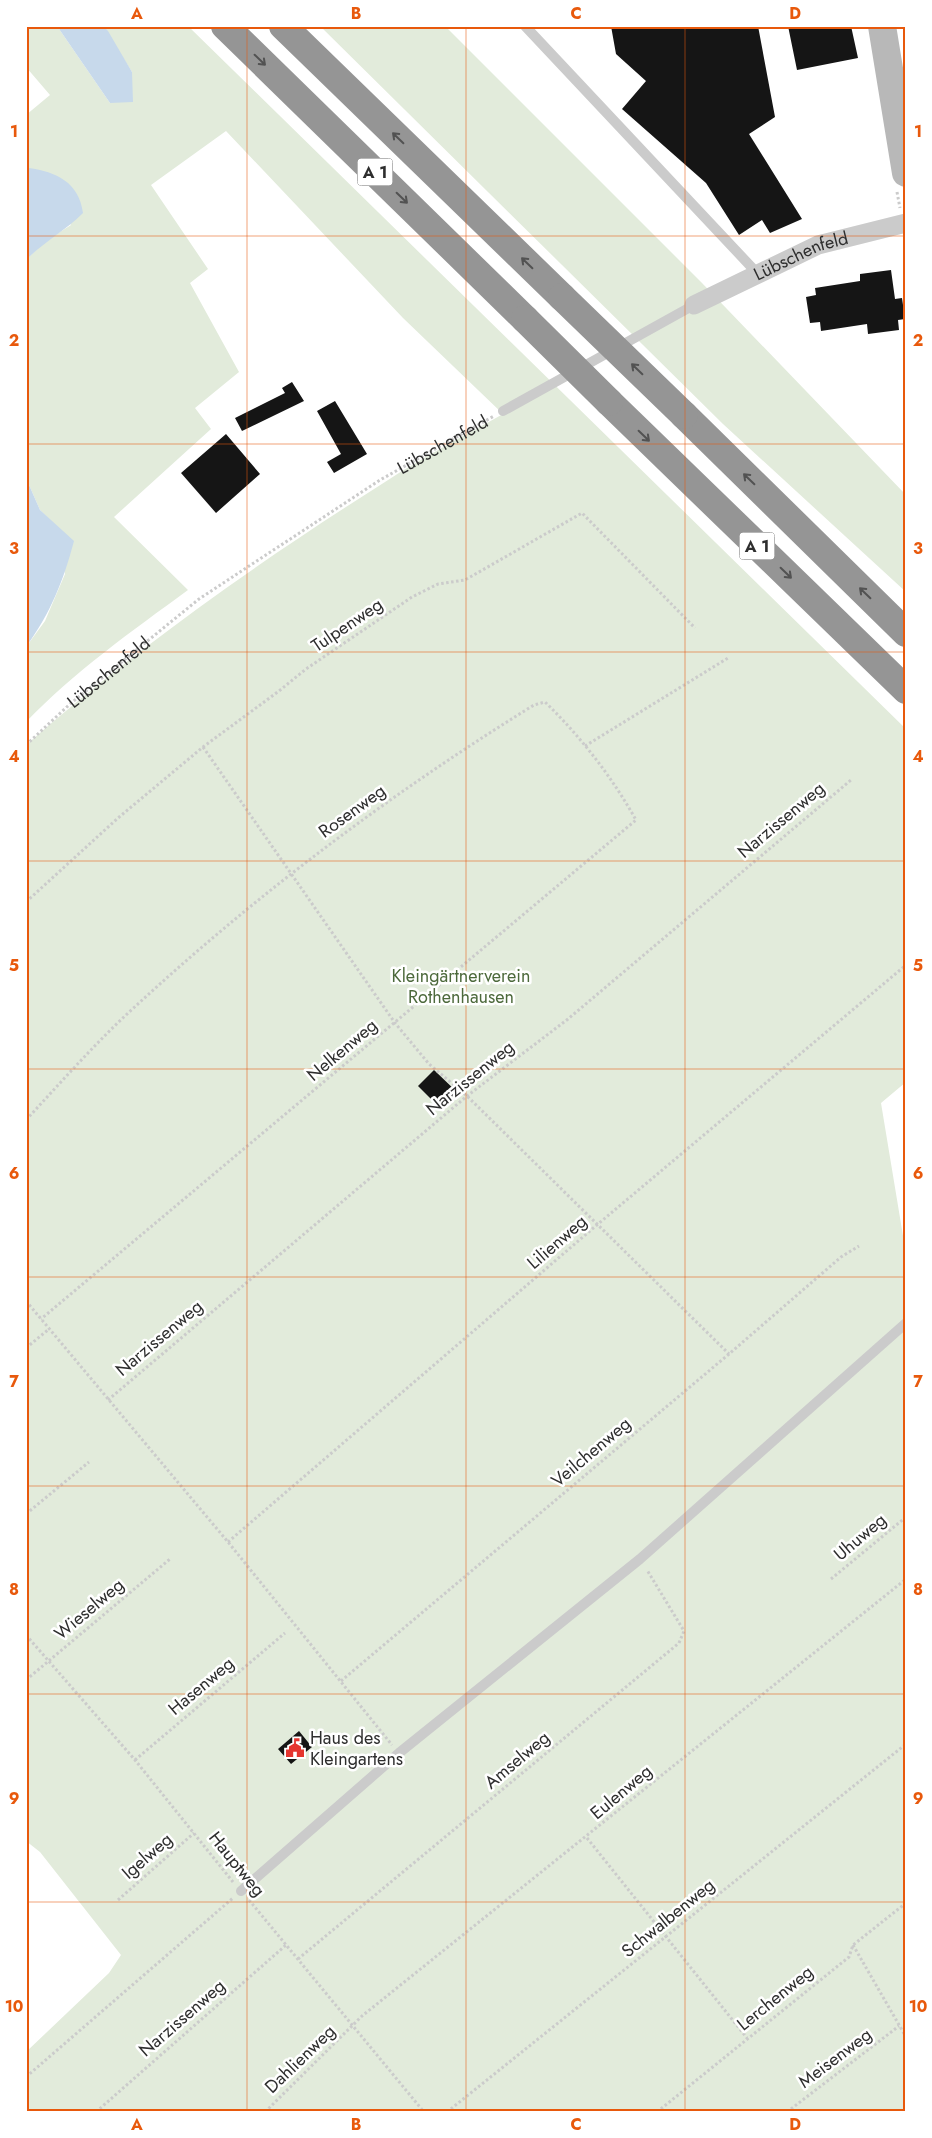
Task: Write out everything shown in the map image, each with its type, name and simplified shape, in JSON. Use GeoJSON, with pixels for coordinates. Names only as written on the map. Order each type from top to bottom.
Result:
{"type":"FeatureCollection","features":[{"type":"Feature","properties":{"kind":"highway","name":"A 1"},"geometry":{"type":"LineString","coordinates":[[225,26],[906,690]]}},
{"type":"Feature","properties":{"kind":"highway","name":"A 1"},"geometry":{"type":"LineString","coordinates":[[283,26],[903,630]]}},
{"type":"Feature","properties":{"kind":"main road"},"geometry":{"type":"LineString","coordinates":[[882,26],[899,87],[906,173]]}},
{"type":"Feature","properties":{"kind":"street","name":"Lübschenfeld"},"geometry":{"type":"LineString","coordinates":[[694,305],[818,245],[906,223]]}},
{"type":"Feature","properties":{"kind":"lane"},"geometry":{"type":"LineString","coordinates":[[524,26],[757,273]]}},
{"type":"Feature","properties":{"kind":"lane","name":"Lübschenfeld"},"geometry":{"type":"LineString","coordinates":[[503,411],[694,305]]}},
{"type":"Feature","properties":{"kind":"lane"},"geometry":{"type":"LineString","coordinates":[[241,1891],[399,1753],[640,1559],[906,1323]]}},
{"type":"Feature","properties":{"kind":"path","name":"Lübschenfeld"},"geometry":{"type":"LineString","coordinates":[[26,745],[70,704],[199,599],[380,480],[503,411]]}},
{"type":"Feature","properties":{"kind":"path","name":"Tulpenweg"},"geometry":{"type":"LineString","coordinates":[[26,902],[118,818],[203,746],[306,669],[412,597],[438,584],[465,580],[582,512],[695,628]]}},
{"type":"Feature","properties":{"kind":"path"},"geometry":{"type":"LineString","coordinates":[[585,746],[728,658]]}},
{"type":"Feature","properties":{"kind":"path","name":"Rosenweg"},"geometry":{"type":"LineString","coordinates":[[26,1120],[81,1060],[139,1003],[292,873],[400,793],[534,705],[545,702],[585,746]]}},
{"type":"Feature","properties":{"kind":"path"},"geometry":{"type":"LineString","coordinates":[[203,746],[395,1023],[429,1064],[467,1096],[729,1354]]}},
{"type":"Feature","properties":{"kind":"path","name":"Nelkenweg"},"geometry":{"type":"LineString","coordinates":[[41,1319],[636,820],[619,790],[585,746]]}},
{"type":"Feature","properties":{"kind":"path","name":"Narzissenweg"},"geometry":{"type":"LineString","coordinates":[[108,1400],[467,1096],[568,1019],[851,780]]}},
{"type":"Feature","properties":{"kind":"path","name":"Lilienweg"},"geometry":{"type":"LineString","coordinates":[[228,1542],[598,1224],[906,965]]}},
{"type":"Feature","properties":{"kind":"path","name":"Veilchenweg"},"geometry":{"type":"LineString","coordinates":[[341,1681],[729,1354],[841,1257],[859,1246]]}},
{"type":"Feature","properties":{"kind":"path"},"geometry":{"type":"LineString","coordinates":[[26,1301],[228,1542],[399,1753]]}},
{"type":"Feature","properties":{"kind":"path"},"geometry":{"type":"LineString","coordinates":[[26,1348],[49,1329]]}},
{"type":"Feature","properties":{"kind":"path"},"geometry":{"type":"LineString","coordinates":[[26,1514],[89,1462]]}},
{"type":"Feature","properties":{"kind":"path","name":"Uhuweg"},"geometry":{"type":"LineString","coordinates":[[831,1579],[906,1517]]}},
{"type":"Feature","properties":{"kind":"path","name":"Amselweg"},"geometry":{"type":"LineString","coordinates":[[298,1959],[679,1643],[684,1631],[640,1559]]}},
{"type":"Feature","properties":{"kind":"path","name":"Wieselweg"},"geometry":{"type":"LineString","coordinates":[[26,1680],[170,1560]]}},
{"type":"Feature","properties":{"kind":"path","name":"Eulenweg"},"geometry":{"type":"LineString","coordinates":[[354,2026],[362,2016],[587,1838],[906,1579]]}},
{"type":"Feature","properties":{"kind":"path","name":"Hasenweg"},"geometry":{"type":"LineString","coordinates":[[135,1760],[285,1633]]}},
{"type":"Feature","properties":{"kind":"path","name":"Hauptweg"},"geometry":{"type":"LineString","coordinates":[[26,1635],[135,1760],[424,2112]]}},
{"type":"Feature","properties":{"kind":"path","name":"Schwalbenweg"},"geometry":{"type":"LineString","coordinates":[[447,2112],[906,1744]]}},
{"type":"Feature","properties":{"kind":"path","name":"Igelweg"},"geometry":{"type":"LineString","coordinates":[[118,1900],[194,1833]]}},
{"type":"Feature","properties":{"kind":"path"},"geometry":{"type":"LineString","coordinates":[[587,1838],[747,2038]]}},
{"type":"Feature","properties":{"kind":"path"},"geometry":{"type":"LineString","coordinates":[[26,2077],[241,1891]]}},
{"type":"Feature","properties":{"kind":"path","name":"Lerchenweg"},"geometry":{"type":"LineString","coordinates":[[657,2112],[849,1957],[853,1945],[906,1903]]}},
{"type":"Feature","properties":{"kind":"path","name":"Narzissenweg"},"geometry":{"type":"LineString","coordinates":[[96,2112],[286,1945]]}},
{"type":"Feature","properties":{"kind":"path"},"geometry":{"type":"LineString","coordinates":[[853,1945],[906,2037]]}},
{"type":"Feature","properties":{"kind":"path","name":"Dahlienweg"},"geometry":{"type":"LineString","coordinates":[[265,2112],[354,2026]]}},
{"type":"Feature","properties":{"kind":"path","name":"Meisenweg"},"geometry":{"type":"LineString","coordinates":[[787,2112],[899,2026]]}},
{"type":"Feature","properties":{"kind":"green space","name":"Kleingärtnerverein Rothenhausen"},"geometry":{"type":"Polygon","coordinates":[[[26,26],[57,26],[110,103],[132,72],[103,26],[188,26],[906,729],[906,1082],[881,1103],[906,1254],[906,2112],[26,2112],[26,2052],[109,1973],[121,1955],[40,1852],[26,1841],[26,745],[112,674],[246,574],[399,473],[503,414],[403,318],[226,131],[151,185],[208,269],[190,283],[239,372],[195,408],[211,429],[114,517],[188,590],[84,669],[26,722],[26,647],[45,621],[65,574],[52,522],[40,510],[26,478],[26,260],[44,242],[71,225],[29,168],[26,171],[26,115],[50,95],[26,67],[26,26]]]}},
{"type":"Feature","properties":{"kind":"green space"},"geometry":{"type":"Polygon","coordinates":[[[320,26],[445,26],[702,283],[906,495],[906,592],[723,424],[320,26]]]}},
{"type":"Feature","properties":{"kind":"water"},"geometry":{"type":"Polygon","coordinates":[[[57,26],[103,26],[108,31],[132,72],[133,102],[110,103],[57,26]]]}},
{"type":"Feature","properties":{"kind":"water"},"geometry":{"type":"Polygon","coordinates":[[[29,168],[48,172],[65,180],[77,193],[83,213],[26,260],[26,171],[29,168]]]}},
{"type":"Feature","properties":{"kind":"water"},"geometry":{"type":"Polygon","coordinates":[[[26,478],[40,510],[74,541],[55,596],[26,647],[26,478]]]}},
{"type":"Feature","properties":{"kind":"building"},"geometry":{"type":"Polygon","coordinates":[[[611,26],[758,26],[775,117],[749,134],[802,219],[770,233],[762,220],[739,235],[706,183],[622,109],[646,81],[616,54],[611,26]]]}},
{"type":"Feature","properties":{"kind":"building"},"geometry":{"type":"Polygon","coordinates":[[[788,26],[851,26],[858,58],[797,70],[788,26]]]}},
{"type":"Feature","properties":{"kind":"building"},"geometry":{"type":"Polygon","coordinates":[[[891,270],[895,299],[902,298],[905,319],[898,320],[899,330],[868,334],[867,324],[821,331],[820,322],[810,323],[806,297],[816,295],[815,288],[860,281],[860,274],[891,270]]]}},
{"type":"Feature","properties":{"kind":"building"},"geometry":{"type":"Polygon","coordinates":[[[292,382],[304,401],[242,431],[235,418],[285,393],[282,388],[292,382]]]}},
{"type":"Feature","properties":{"kind":"building"},"geometry":{"type":"Polygon","coordinates":[[[335,401],[367,454],[334,473],[327,462],[341,454],[317,411],[335,401]]]}},
{"type":"Feature","properties":{"kind":"building"},"geometry":{"type":"Polygon","coordinates":[[[226,434],[260,474],[216,513],[181,473],[226,434]]]}},
{"type":"Feature","properties":{"kind":"building"},"geometry":{"type":"Polygon","coordinates":[[[434,1070],[457,1092],[440,1108],[418,1086],[434,1070]]]}},
{"type":"Feature","properties":{"kind":"building","name":"Haus des Kleingartens"},"geometry":{"type":"Polygon","coordinates":[[[299,1731],[312,1747],[291,1764],[278,1749],[299,1731]]]}},
{"type":"Feature","properties":{"kind":"place","name":"Haus des Kleingartens"},"geometry":{"type":"Point","coordinates":[295,1748]}}]}
